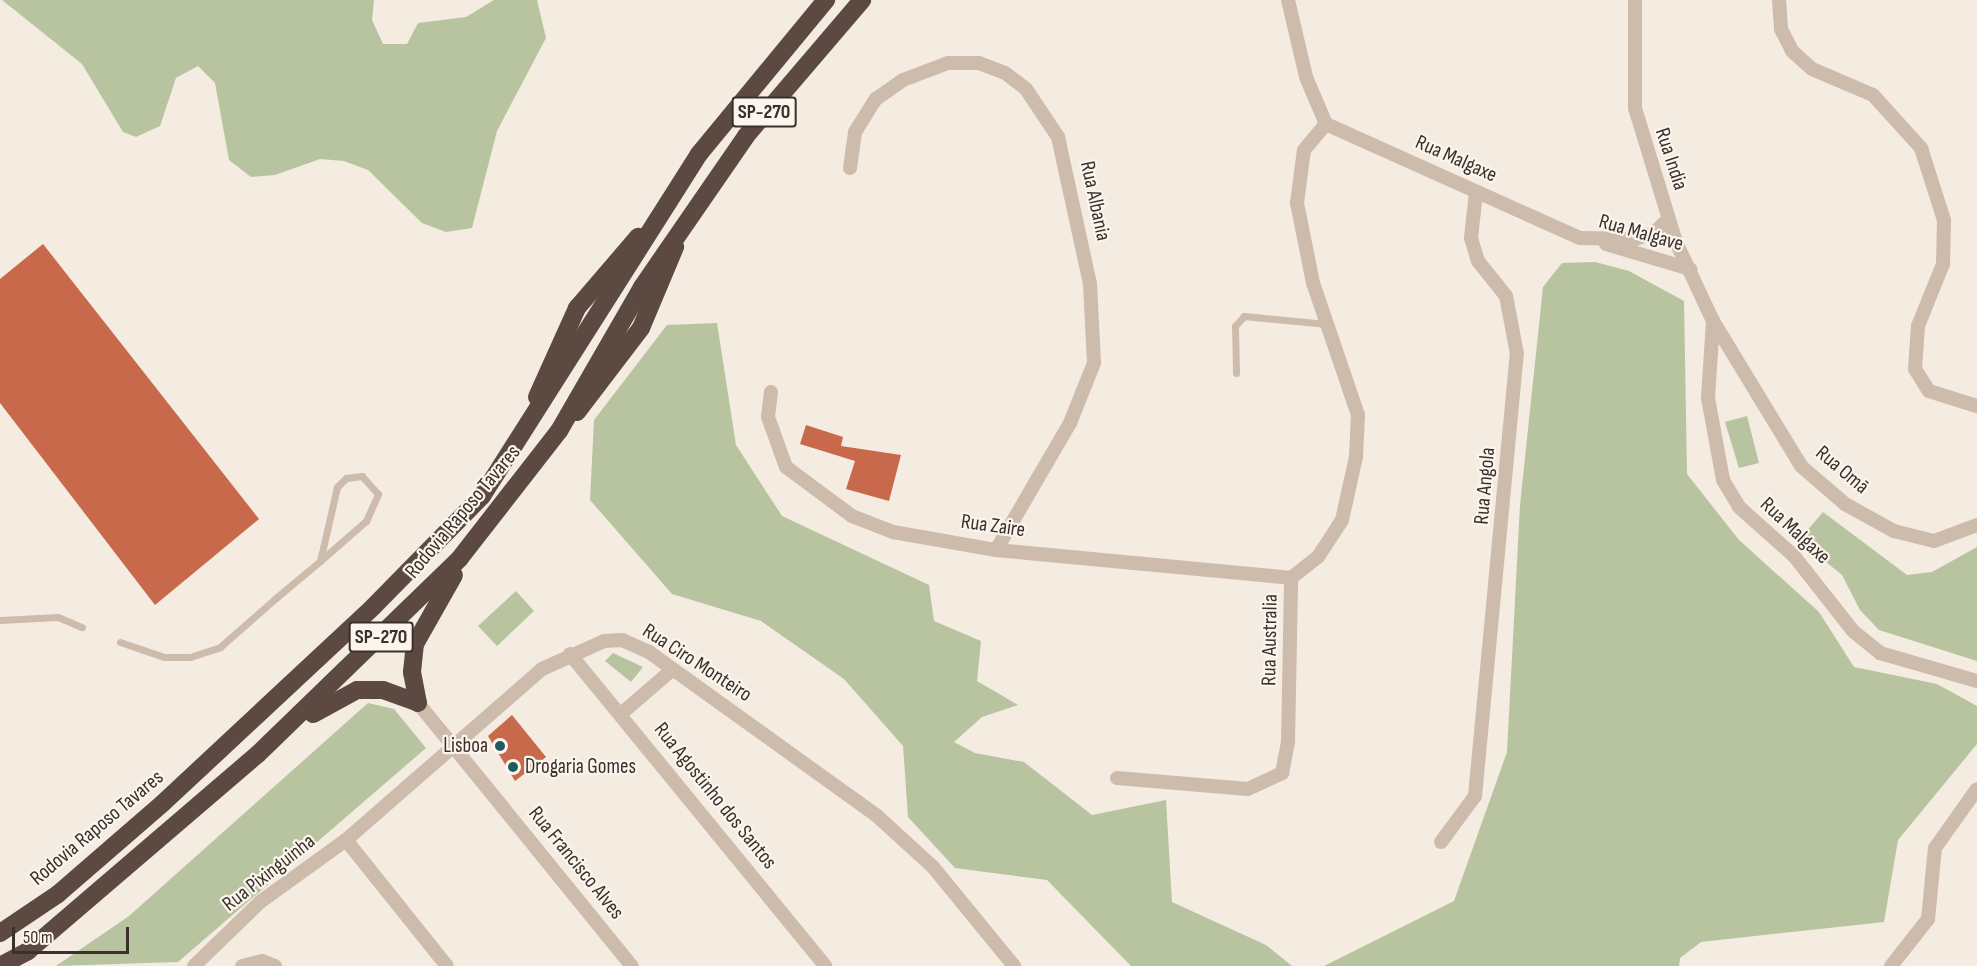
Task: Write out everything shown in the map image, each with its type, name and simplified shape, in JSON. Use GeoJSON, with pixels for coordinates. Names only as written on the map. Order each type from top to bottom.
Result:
{"type":"FeatureCollection","features":[{"type":"Feature","properties":{"kind":"highway","name":"Rodovia Raposo Tavares"},"geometry":{"type":"LineString","coordinates":[[0,933],[58,894],[163,803],[373,607],[482,496],[523,438],[654,224],[728,116],[826,0]]}},
{"type":"Feature","properties":{"kind":"highway","name":"Rodovia Raposo Tavares"},"geometry":{"type":"LineString","coordinates":[[0,966],[28,951],[258,754],[460,558],[504,505],[559,431],[679,234],[746,135],[862,0]]}},
{"type":"Feature","properties":{"kind":"highway"},"geometry":{"type":"LineString","coordinates":[[418,703],[412,672],[415,644],[432,608],[504,505]]}},
{"type":"Feature","properties":{"kind":"highway"},"geometry":{"type":"LineString","coordinates":[[258,754],[344,694],[383,690],[418,703]]}},
{"type":"Feature","properties":{"kind":"street"},"geometry":{"type":"LineString","coordinates":[[1288,0],[1306,77],[1326,124]]}},
{"type":"Feature","properties":{"kind":"street","name":"Rua India"},"geometry":{"type":"LineString","coordinates":[[1635,0],[1635,108],[1668,219],[1713,321]]}},
{"type":"Feature","properties":{"kind":"street"},"geometry":{"type":"LineString","coordinates":[[1779,0],[1781,29],[1792,51],[1812,69],[1873,95],[1921,148],[1944,220],[1943,264],[1918,326],[1916,369],[1929,391],[1977,406]]}},
{"type":"Feature","properties":{"kind":"street","name":"Rua Albania"},"geometry":{"type":"LineString","coordinates":[[850,168],[855,132],[876,99],[903,80],[948,63],[979,63],[1005,73],[1026,89],[1058,136],[1090,284],[1094,363],[1070,423],[996,549]]}},
{"type":"Feature","properties":{"kind":"street","name":"Rua Malgaxe"},"geometry":{"type":"LineString","coordinates":[[1326,124],[1580,238],[1635,239],[1654,233],[1668,219]]}},
{"type":"Feature","properties":{"kind":"street","name":"Rua Australia"},"geometry":{"type":"LineString","coordinates":[[1117,778],[1248,789],[1282,773],[1289,729],[1291,578],[1318,556],[1342,520],[1352,488],[1358,415],[1302,240],[1298,203],[1304,150],[1326,124]]}},
{"type":"Feature","properties":{"kind":"street","name":"Rua Angola"},"geometry":{"type":"LineString","coordinates":[[1441,842],[1475,796],[1517,354],[1506,296],[1478,261],[1471,238],[1476,192]]}},
{"type":"Feature","properties":{"kind":"street","name":"Rua Malgave"},"geometry":{"type":"LineString","coordinates":[[1580,238],[1690,269]]}},
{"type":"Feature","properties":{"kind":"street","name":"Rua Malgaxe"},"geometry":{"type":"LineString","coordinates":[[1713,321],[1708,398],[1723,480],[1739,507],[1794,556],[1853,632],[1881,652],[1977,681]]}},
{"type":"Feature","properties":{"kind":"street","name":"Rua Omã"},"geometry":{"type":"LineString","coordinates":[[1713,321],[1801,466],[1845,504],[1894,531],[1934,541],[1977,525]]}},
{"type":"Feature","properties":{"kind":"street","name":"Rua Zaire"},"geometry":{"type":"LineString","coordinates":[[771,392],[768,417],[774,441],[786,466],[816,492],[852,516],[893,532],[996,549],[1291,578]]}},
{"type":"Feature","properties":{"kind":"street","name":"Rua Ciro Monteiro"},"geometry":{"type":"LineString","coordinates":[[346,840],[542,669],[570,654],[622,640],[673,669],[876,814],[933,867],[1014,966]]}},
{"type":"Feature","properties":{"kind":"street","name":"Rua Agostinho dos Santos"},"geometry":{"type":"LineString","coordinates":[[570,654],[622,713],[825,966]]}},
{"type":"Feature","properties":{"kind":"street"},"geometry":{"type":"LineString","coordinates":[[622,713],[673,669]]}},
{"type":"Feature","properties":{"kind":"street","name":"Rua Francisco Alves"},"geometry":{"type":"LineString","coordinates":[[418,703],[632,966]]}},
{"type":"Feature","properties":{"kind":"street"},"geometry":{"type":"LineString","coordinates":[[1891,966],[1928,919],[1935,848],[1977,789]]}},
{"type":"Feature","properties":{"kind":"street"},"geometry":{"type":"LineString","coordinates":[[346,840],[447,966]]}},
{"type":"Feature","properties":{"kind":"street","name":"Rua Pixinguinha"},"geometry":{"type":"LineString","coordinates":[[194,966],[260,902],[346,840]]}},
{"type":"Feature","properties":{"kind":"street"},"geometry":{"type":"LineString","coordinates":[[242,966],[262,961],[275,966]]}},
{"type":"Feature","properties":{"kind":"lane"},"geometry":{"type":"LineString","coordinates":[[1236,373],[1235,326],[1244,316],[1329,324]]}},
{"type":"Feature","properties":{"kind":"lane"},"geometry":{"type":"LineString","coordinates":[[120,642],[164,657],[190,657],[220,647],[320,561],[375,507],[378,494],[362,476],[346,478],[337,487],[320,561]]}},
{"type":"Feature","properties":{"kind":"lane"},"geometry":{"type":"LineString","coordinates":[[0,620],[40,615],[82,627]]}},
{"type":"Feature","properties":{"kind":"green space"},"geometry":{"type":"Polygon","coordinates":[[[2,0],[374,0],[372,20],[383,44],[407,44],[418,23],[466,17],[494,0],[537,0],[546,38],[497,131],[472,228],[446,232],[422,223],[368,170],[344,161],[320,159],[275,175],[251,177],[229,160],[215,83],[198,66],[176,78],[160,126],[136,137],[123,132],[82,64],[2,0]]]}},
{"type":"Feature","properties":{"kind":"green space"},"geometry":{"type":"Polygon","coordinates":[[[1595,262],[1629,271],[1684,301],[1687,474],[1739,540],[1819,612],[1854,667],[1937,684],[1977,706],[1977,744],[1898,840],[1884,922],[1701,942],[1680,958],[1679,966],[1324,966],[1454,901],[1507,752],[1520,505],[1543,287],[1562,263],[1595,262]]]}},
{"type":"Feature","properties":{"kind":"green space"},"geometry":{"type":"Polygon","coordinates":[[[717,323],[736,445],[782,516],[929,585],[934,621],[981,641],[977,681],[1018,705],[982,717],[954,742],[975,753],[1024,762],[1092,815],[1166,800],[1172,902],[1266,945],[1292,966],[1131,966],[1047,880],[955,868],[908,817],[903,746],[844,679],[761,621],[672,594],[590,500],[594,420],[667,325],[717,323]]]}},
{"type":"Feature","properties":{"kind":"green space"},"geometry":{"type":"Polygon","coordinates":[[[1747,416],[1759,463],[1739,468],[1725,422],[1747,416]]]}},
{"type":"Feature","properties":{"kind":"green space"},"geometry":{"type":"Polygon","coordinates":[[[1823,512],[1907,575],[1932,572],[1977,547],[1977,661],[1879,630],[1860,610],[1842,575],[1799,540],[1823,512]]]}},
{"type":"Feature","properties":{"kind":"green space"},"geometry":{"type":"Polygon","coordinates":[[[516,591],[534,611],[497,646],[478,626],[516,591]]]}},
{"type":"Feature","properties":{"kind":"green space"},"geometry":{"type":"Polygon","coordinates":[[[613,653],[643,667],[631,682],[605,661],[613,653]]]}},
{"type":"Feature","properties":{"kind":"green space"},"geometry":{"type":"Polygon","coordinates":[[[368,703],[394,709],[426,748],[178,962],[56,966],[129,916],[368,703]]]}},
{"type":"Feature","properties":{"kind":"building"},"geometry":{"type":"Polygon","coordinates":[[[43,244],[259,519],[155,605],[0,403],[0,279],[43,244]]]}},
{"type":"Feature","properties":{"kind":"building"},"geometry":{"type":"Polygon","coordinates":[[[806,425],[843,437],[841,446],[901,455],[889,501],[846,489],[855,461],[800,444],[806,425]]]}},
{"type":"Feature","properties":{"kind":"building"},"geometry":{"type":"Polygon","coordinates":[[[512,715],[546,757],[515,781],[488,736],[512,715]]]}},
{"type":"Feature","properties":{"kind":"place","name":"Lisboa"},"geometry":{"type":"Point","coordinates":[500,746]}},
{"type":"Feature","properties":{"kind":"place","name":"Drogaria Gomes"},"geometry":{"type":"Point","coordinates":[513,767]}}]}
